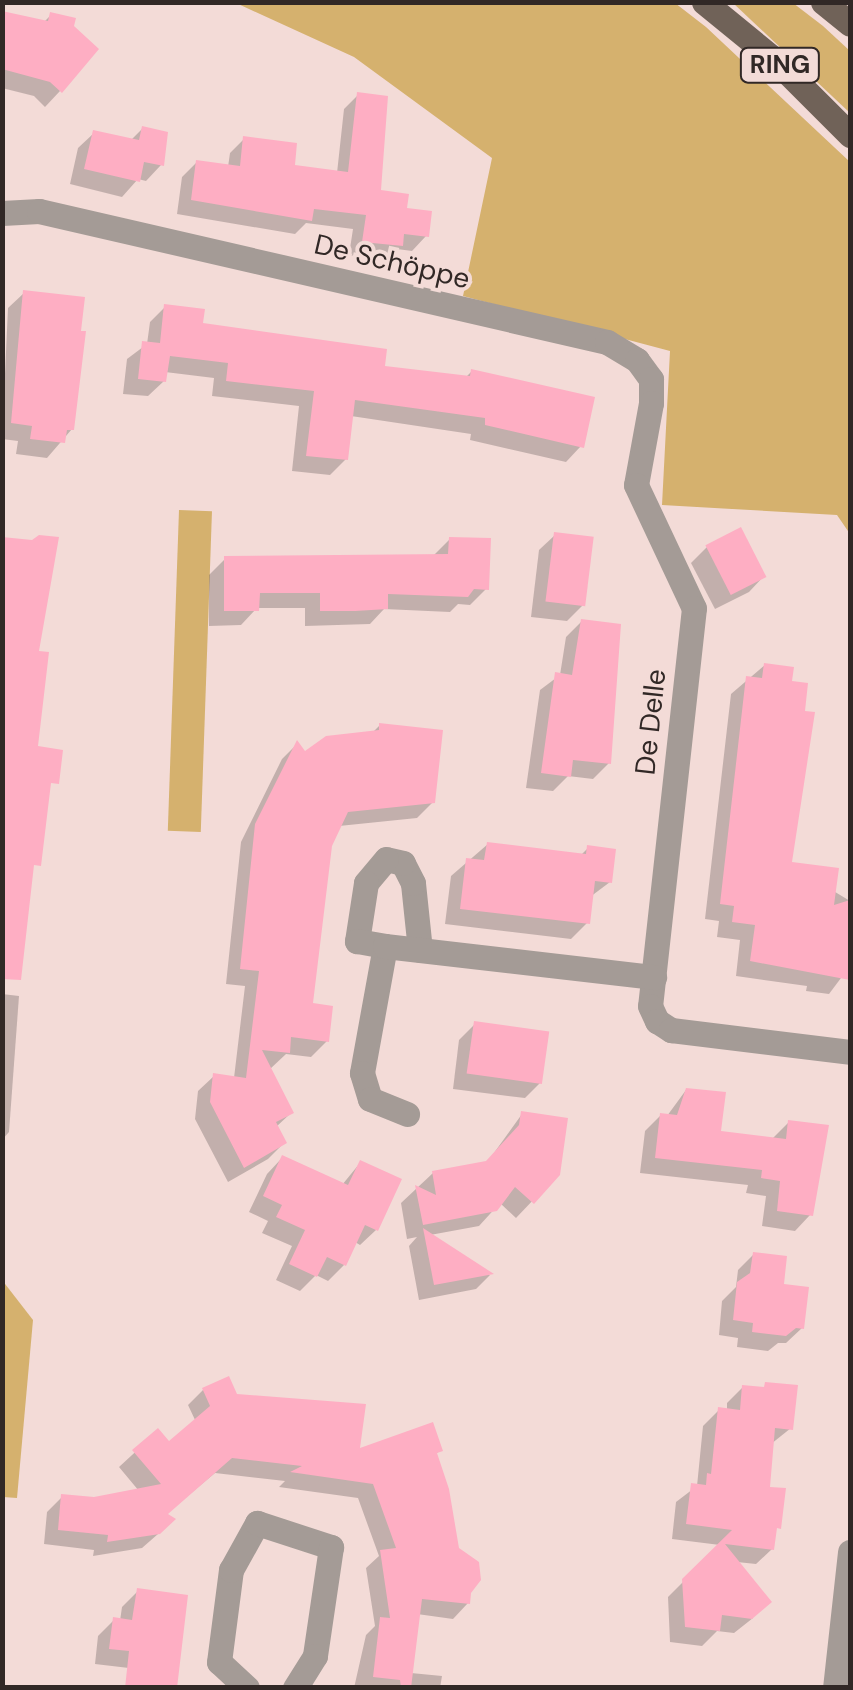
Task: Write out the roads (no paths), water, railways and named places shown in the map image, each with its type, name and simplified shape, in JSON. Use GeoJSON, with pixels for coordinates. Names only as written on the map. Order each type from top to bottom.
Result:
{"type":"FeatureCollection","features":[{"type":"Feature","properties":{"kind":"main road","name":"RING"},"geometry":{"type":"LineString","coordinates":[[704,2],[776,61],[850,135]]}},
{"type":"Feature","properties":{"kind":"main road","name":"RING"},"geometry":{"type":"LineString","coordinates":[[824,2],[850,24]]}},
{"type":"Feature","properties":{"kind":"street","name":"De Schöppe"},"geometry":{"type":"LineString","coordinates":[[2,213],[39,212],[607,342],[637,360],[650,379],[651,403],[636,485]]}},
{"type":"Feature","properties":{"kind":"street","name":"De Delle"},"geometry":{"type":"LineString","coordinates":[[636,485],[694,608],[650,1006],[656,1021],[671,1030],[850,1052]]}},
{"type":"Feature","properties":{"kind":"street"},"geometry":{"type":"LineString","coordinates":[[420,950],[413,884],[404,863],[386,859],[366,884],[357,941],[386,946],[654,978]]}},
{"type":"Feature","properties":{"kind":"street"},"geometry":{"type":"LineString","coordinates":[[386,946],[362,1073],[370,1099],[406,1114]]}},
{"type":"Feature","properties":{"kind":"street"},"geometry":{"type":"LineString","coordinates":[[247,1688],[219,1662],[231,1570],[257,1522],[331,1547],[315,1656],[295,1688]]}},
{"type":"Feature","properties":{"kind":"street"},"geometry":{"type":"LineString","coordinates":[[836,1688],[850,1552]]}}]}
